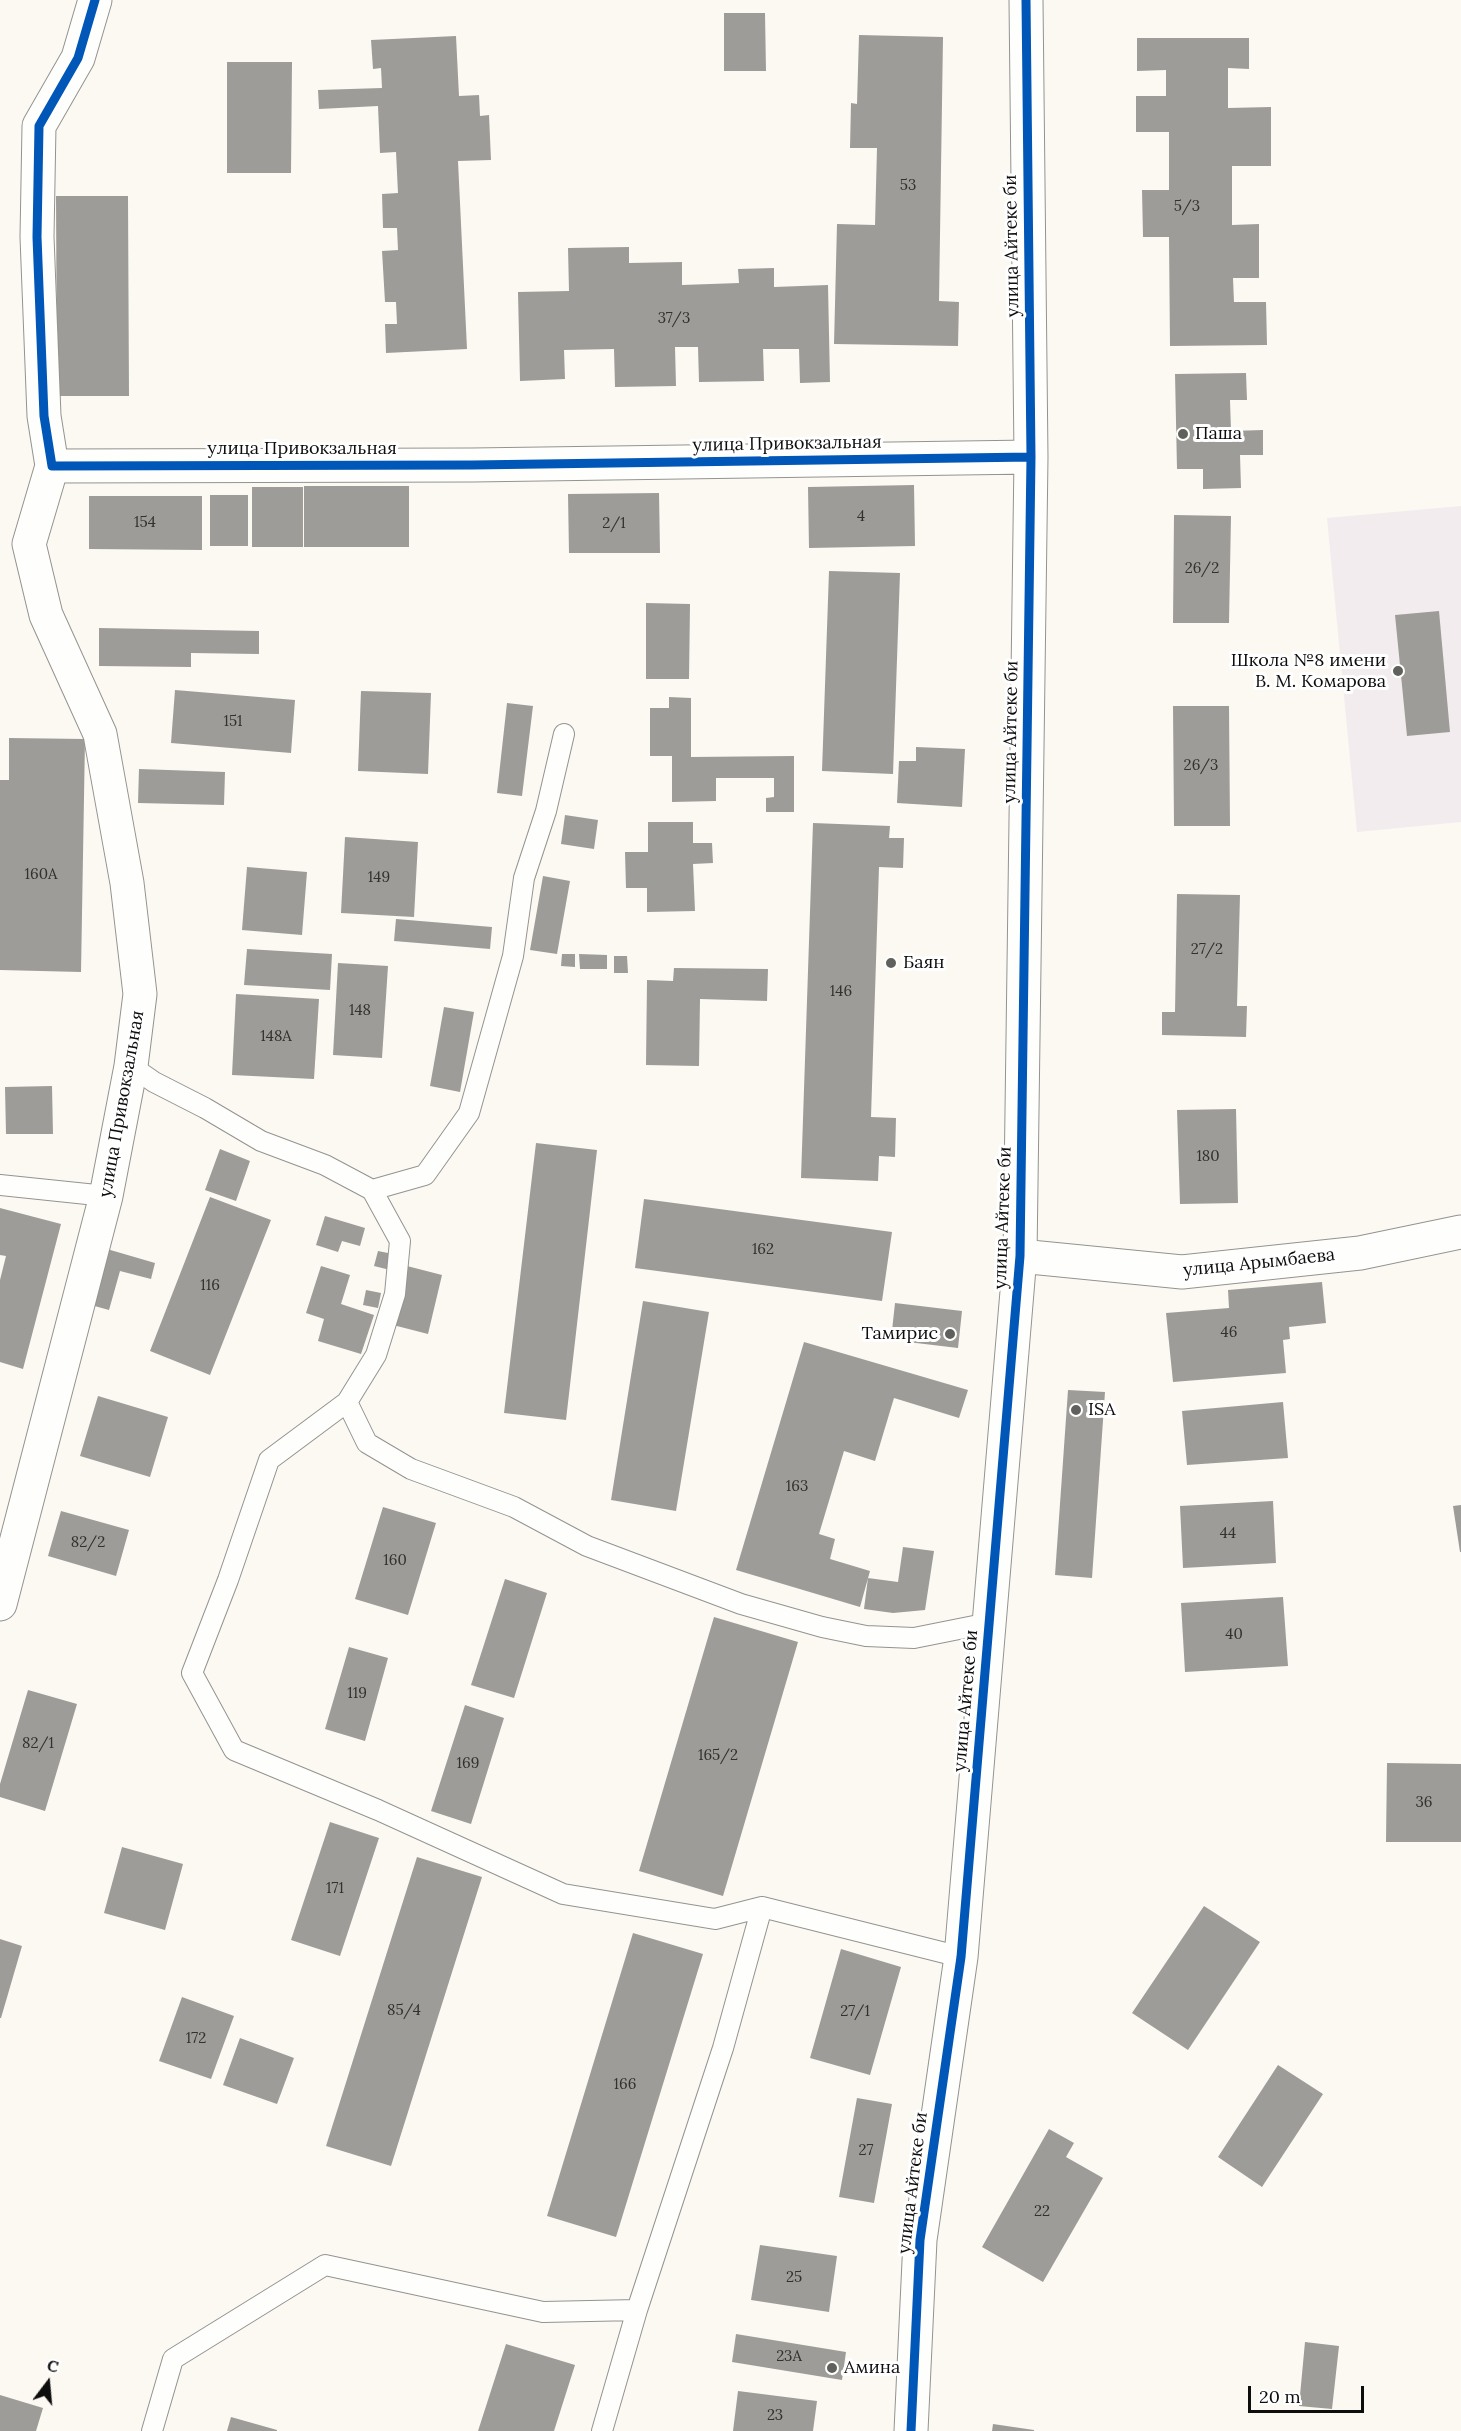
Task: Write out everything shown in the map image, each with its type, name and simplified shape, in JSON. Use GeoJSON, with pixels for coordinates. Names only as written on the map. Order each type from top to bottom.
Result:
{"type":"FeatureCollection","features":[{"type":"Feature","properties":{"kind":"street","name":"улица Привокзальная"},"geometry":{"type":"LineString","coordinates":[[0,1604],[106,1196],[131,1066],[140,994],[127,883],[100,734],[46,615],[29,543],[52,466],[44,416],[37,237],[39,126],[78,58],[95,0]]}},
{"type":"Feature","properties":{"kind":"street","name":"улица Айтеке би"},"geometry":{"type":"LineString","coordinates":[[912,2431],[920,2240],[961,1957],[1020,1256],[1031,457],[1026,0]]}},
{"type":"Feature","properties":{"kind":"street","name":"улица Привокзальная"},"geometry":{"type":"LineString","coordinates":[[52,466],[472,465],[1031,457]]}},
{"type":"Feature","properties":{"kind":"street","name":"улица Арымбаева"},"geometry":{"type":"LineString","coordinates":[[1020,1256],[1182,1272],[1360,1253],[1461,1232]]}},
{"type":"Feature","properties":{"kind":"lane"},"geometry":{"type":"LineString","coordinates":[[372,1190],[425,1175],[469,1113],[513,956],[524,878],[546,811],[564,734]]}},
{"type":"Feature","properties":{"kind":"lane"},"geometry":{"type":"LineString","coordinates":[[131,1066],[154,1082],[206,1108],[261,1141],[325,1165],[372,1190],[400,1241],[395,1294],[376,1354],[347,1402],[269,1460],[228,1580],[192,1673],[234,1750],[378,1810],[563,1894],[715,1918],[762,1907],[961,1957]]}},
{"type":"Feature","properties":{"kind":"lane"},"geometry":{"type":"LineString","coordinates":[[0,1185],[106,1196]]}},
{"type":"Feature","properties":{"kind":"lane"},"geometry":{"type":"LineString","coordinates":[[347,1402],[367,1443],[411,1469],[514,1507],[587,1546],[741,1604],[822,1627],[866,1636],[915,1638],[989,1623]]}},
{"type":"Feature","properties":{"kind":"lane"},"geometry":{"type":"LineString","coordinates":[[602,2431],[637,2310],[723,2048],[762,1907]]}},
{"type":"Feature","properties":{"kind":"lane"},"geometry":{"type":"LineString","coordinates":[[152,2431],[173,2359],[325,2265],[543,2312],[637,2310]]}},
{"type":"Feature","properties":{"kind":"shaded area","name":"Школа №8 имени В. М. Комарова"},"geometry":{"type":"Polygon","coordinates":[[[1461,506],[1461,822],[1357,832],[1327,518],[1461,506]]]}},
{"type":"Feature","properties":{"kind":"building"},"geometry":{"type":"Polygon","coordinates":[[[724,13],[765,13],[766,71],[724,71],[724,13]]]}},
{"type":"Feature","properties":{"kind":"building"},"geometry":{"type":"Polygon","coordinates":[[[859,35],[943,37],[939,301],[959,302],[958,346],[834,344],[837,224],[875,225],[877,148],[850,148],[851,103],[857,104],[859,35]]]}},
{"type":"Feature","properties":{"kind":"building"},"geometry":{"type":"Polygon","coordinates":[[[456,36],[459,96],[479,95],[480,116],[489,115],[491,160],[458,161],[467,349],[386,353],[385,324],[397,324],[396,302],[385,302],[382,251],[398,250],[397,228],[383,228],[382,194],[398,193],[396,152],[380,153],[378,106],[319,109],[318,90],[382,88],[381,68],[373,69],[371,40],[456,36]]]}},
{"type":"Feature","properties":{"kind":"building"},"geometry":{"type":"Polygon","coordinates":[[[1137,38],[1249,38],[1249,69],[1228,68],[1228,108],[1271,107],[1271,166],[1232,166],[1232,225],[1259,224],[1259,278],[1233,278],[1234,302],[1266,302],[1267,345],[1170,346],[1169,237],[1143,237],[1142,190],[1169,190],[1169,132],[1136,132],[1136,96],[1166,96],[1166,70],[1137,71],[1137,38]]]}},
{"type":"Feature","properties":{"kind":"building"},"geometry":{"type":"Polygon","coordinates":[[[227,62],[292,62],[291,173],[227,173],[227,62]]]}},
{"type":"Feature","properties":{"kind":"building"},"geometry":{"type":"Polygon","coordinates":[[[56,196],[128,196],[129,396],[57,396],[56,196]]]}},
{"type":"Feature","properties":{"kind":"building"},"geometry":{"type":"Polygon","coordinates":[[[629,247],[629,263],[682,262],[682,285],[739,283],[738,269],[774,268],[774,287],[828,285],[830,382],[800,383],[799,349],[763,349],[764,381],[699,382],[698,347],[675,347],[676,386],[615,387],[614,349],[564,350],[565,379],[520,381],[518,292],[569,291],[568,248],[629,247]]]}},
{"type":"Feature","properties":{"kind":"building"},"geometry":{"type":"Polygon","coordinates":[[[1246,373],[1247,400],[1230,400],[1231,431],[1263,430],[1263,455],[1240,455],[1241,488],[1203,489],[1203,469],[1177,469],[1175,374],[1246,373]]]}},
{"type":"Feature","properties":{"kind":"building"},"geometry":{"type":"Polygon","coordinates":[[[914,485],[915,546],[809,548],[808,487],[914,485]]]}},
{"type":"Feature","properties":{"kind":"building"},"geometry":{"type":"Polygon","coordinates":[[[304,486],[409,486],[409,547],[304,547],[304,486]]]}},
{"type":"Feature","properties":{"kind":"building"},"geometry":{"type":"Polygon","coordinates":[[[252,487],[303,487],[303,547],[252,547],[252,487]]]}},
{"type":"Feature","properties":{"kind":"building"},"geometry":{"type":"Polygon","coordinates":[[[659,493],[660,553],[569,553],[568,494],[659,493]]]}},
{"type":"Feature","properties":{"kind":"building"},"geometry":{"type":"Polygon","coordinates":[[[210,495],[248,495],[248,546],[210,546],[210,495]]]}},
{"type":"Feature","properties":{"kind":"building"},"geometry":{"type":"Polygon","coordinates":[[[89,496],[202,496],[202,550],[89,549],[89,496]]]}},
{"type":"Feature","properties":{"kind":"building"},"geometry":{"type":"Polygon","coordinates":[[[1174,515],[1231,516],[1229,623],[1173,623],[1174,515]]]}},
{"type":"Feature","properties":{"kind":"building"},"geometry":{"type":"Polygon","coordinates":[[[829,571],[900,573],[893,774],[822,771],[829,571]]]}},
{"type":"Feature","properties":{"kind":"building"},"geometry":{"type":"Polygon","coordinates":[[[646,603],[690,604],[689,679],[646,679],[646,603]]]}},
{"type":"Feature","properties":{"kind":"building"},"geometry":{"type":"Polygon","coordinates":[[[1439,611],[1450,732],[1407,736],[1395,615],[1439,611]]]}},
{"type":"Feature","properties":{"kind":"building"},"geometry":{"type":"Polygon","coordinates":[[[99,628],[259,631],[259,654],[191,653],[191,667],[99,666],[99,628]]]}},
{"type":"Feature","properties":{"kind":"building"},"geometry":{"type":"Polygon","coordinates":[[[175,690],[295,700],[291,753],[171,743],[175,690]]]}},
{"type":"Feature","properties":{"kind":"building"},"geometry":{"type":"Polygon","coordinates":[[[361,691],[431,693],[428,774],[358,771],[361,691]]]}},
{"type":"Feature","properties":{"kind":"building"},"geometry":{"type":"Polygon","coordinates":[[[669,697],[691,698],[691,757],[794,756],[794,812],[766,812],[766,798],[774,797],[774,778],[716,778],[716,801],[672,802],[672,756],[650,756],[650,708],[669,708],[669,697]]]}},
{"type":"Feature","properties":{"kind":"building"},"geometry":{"type":"Polygon","coordinates":[[[507,703],[533,706],[522,796],[497,793],[507,703]]]}},
{"type":"Feature","properties":{"kind":"building"},"geometry":{"type":"Polygon","coordinates":[[[1173,706],[1229,706],[1230,826],[1174,826],[1173,706]]]}},
{"type":"Feature","properties":{"kind":"building"},"geometry":{"type":"Polygon","coordinates":[[[9,738],[85,739],[81,972],[0,970],[0,780],[9,780],[9,738]]]}},
{"type":"Feature","properties":{"kind":"building"},"geometry":{"type":"Polygon","coordinates":[[[916,747],[965,749],[962,807],[897,803],[899,761],[916,761],[916,747]]]}},
{"type":"Feature","properties":{"kind":"building"},"geometry":{"type":"Polygon","coordinates":[[[139,769],[225,772],[224,805],[138,803],[139,769]]]}},
{"type":"Feature","properties":{"kind":"building"},"geometry":{"type":"Polygon","coordinates":[[[565,815],[598,820],[594,849],[561,844],[565,815]]]}},
{"type":"Feature","properties":{"kind":"building"},"geometry":{"type":"Polygon","coordinates":[[[648,822],[693,822],[693,843],[712,843],[713,863],[693,864],[695,911],[647,912],[647,888],[626,888],[625,852],[648,852],[648,822]]]}},
{"type":"Feature","properties":{"kind":"building"},"geometry":{"type":"Polygon","coordinates":[[[813,823],[890,826],[889,838],[904,838],[903,868],[879,867],[871,1117],[896,1118],[895,1157],[879,1156],[878,1181],[801,1178],[813,823]]]}},
{"type":"Feature","properties":{"kind":"building"},"geometry":{"type":"Polygon","coordinates":[[[345,837],[418,842],[414,917],[341,913],[345,837]]]}},
{"type":"Feature","properties":{"kind":"building"},"geometry":{"type":"Polygon","coordinates":[[[247,867],[307,872],[302,935],[242,930],[247,867]]]}},
{"type":"Feature","properties":{"kind":"building"},"geometry":{"type":"Polygon","coordinates":[[[543,876],[570,881],[557,954],[530,950],[543,876]]]}},
{"type":"Feature","properties":{"kind":"building"},"geometry":{"type":"Polygon","coordinates":[[[1177,894],[1240,895],[1237,1006],[1247,1006],[1246,1037],[1162,1035],[1162,1012],[1175,1012],[1177,894]]]}},
{"type":"Feature","properties":{"kind":"building"},"geometry":{"type":"Polygon","coordinates":[[[396,919],[492,927],[490,949],[394,941],[396,919]]]}},
{"type":"Feature","properties":{"kind":"building"},"geometry":{"type":"Polygon","coordinates":[[[247,949],[332,954],[330,990],[244,985],[247,949]]]}},
{"type":"Feature","properties":{"kind":"building"},"geometry":{"type":"Polygon","coordinates":[[[562,954],[575,954],[575,967],[561,966],[562,954]]]}},
{"type":"Feature","properties":{"kind":"building"},"geometry":{"type":"Polygon","coordinates":[[[579,954],[607,955],[607,969],[580,969],[579,954]]]}},
{"type":"Feature","properties":{"kind":"building"},"geometry":{"type":"Polygon","coordinates":[[[614,956],[627,956],[628,973],[614,973],[614,956]]]}},
{"type":"Feature","properties":{"kind":"building"},"geometry":{"type":"Polygon","coordinates":[[[338,963],[388,966],[382,1058],[333,1055],[338,963]]]}},
{"type":"Feature","properties":{"kind":"building"},"geometry":{"type":"Polygon","coordinates":[[[674,968],[768,969],[767,1001],[700,999],[699,1066],[646,1065],[647,980],[673,981],[674,968]]]}},
{"type":"Feature","properties":{"kind":"building"},"geometry":{"type":"Polygon","coordinates":[[[236,994],[319,999],[314,1079],[232,1075],[236,994]]]}},
{"type":"Feature","properties":{"kind":"building"},"geometry":{"type":"Polygon","coordinates":[[[444,1007],[474,1012],[460,1092],[430,1086],[444,1007]]]}},
{"type":"Feature","properties":{"kind":"building"},"geometry":{"type":"Polygon","coordinates":[[[52,1086],[53,1134],[6,1134],[5,1087],[52,1086]]]}},
{"type":"Feature","properties":{"kind":"building"},"geometry":{"type":"Polygon","coordinates":[[[1236,1109],[1238,1203],[1180,1204],[1177,1110],[1236,1109]]]}},
{"type":"Feature","properties":{"kind":"building"},"geometry":{"type":"Polygon","coordinates":[[[536,1143],[597,1150],[566,1420],[504,1413],[536,1143]]]}},
{"type":"Feature","properties":{"kind":"building"},"geometry":{"type":"Polygon","coordinates":[[[220,1149],[250,1161],[236,1201],[205,1190],[220,1149]]]}},
{"type":"Feature","properties":{"kind":"building"},"geometry":{"type":"Polygon","coordinates":[[[210,1197],[271,1220],[210,1375],[150,1351],[210,1197]]]}},
{"type":"Feature","properties":{"kind":"building"},"geometry":{"type":"Polygon","coordinates":[[[644,1199],[892,1232],[882,1301],[635,1268],[644,1199]]]}},
{"type":"Feature","properties":{"kind":"building"},"geometry":{"type":"Polygon","coordinates":[[[0,1208],[61,1224],[23,1369],[0,1362],[0,1280],[6,1256],[0,1255],[0,1208]]]}},
{"type":"Feature","properties":{"kind":"building"},"geometry":{"type":"Polygon","coordinates":[[[325,1216],[365,1228],[360,1246],[342,1241],[338,1252],[316,1245],[325,1216]]]}},
{"type":"Feature","properties":{"kind":"building"},"geometry":{"type":"Polygon","coordinates":[[[107,1249],[155,1263],[151,1279],[120,1271],[109,1310],[91,1305],[107,1249]]]}},
{"type":"Feature","properties":{"kind":"building"},"geometry":{"type":"Polygon","coordinates":[[[378,1251],[393,1254],[390,1270],[374,1266],[378,1251]]]}},
{"type":"Feature","properties":{"kind":"building"},"geometry":{"type":"Polygon","coordinates":[[[321,1266],[350,1275],[341,1304],[374,1315],[361,1354],[318,1341],[324,1319],[306,1313],[321,1266]]]}},
{"type":"Feature","properties":{"kind":"building"},"geometry":{"type":"Polygon","coordinates":[[[407,1266],[442,1275],[428,1334],[393,1325],[407,1266]]]}},
{"type":"Feature","properties":{"kind":"building"},"geometry":{"type":"Polygon","coordinates":[[[1322,1282],[1326,1323],[1289,1327],[1290,1339],[1283,1340],[1286,1373],[1173,1382],[1166,1313],[1229,1308],[1228,1290],[1322,1282]]]}},
{"type":"Feature","properties":{"kind":"building"},"geometry":{"type":"Polygon","coordinates":[[[366,1290],[381,1293],[378,1308],[363,1305],[366,1290]]]}},
{"type":"Feature","properties":{"kind":"building"},"geometry":{"type":"Polygon","coordinates":[[[643,1301],[709,1312],[676,1511],[611,1500],[643,1301]]]}},
{"type":"Feature","properties":{"kind":"building"},"geometry":{"type":"Polygon","coordinates":[[[895,1303],[962,1311],[958,1348],[891,1340],[895,1303]]]}},
{"type":"Feature","properties":{"kind":"building"},"geometry":{"type":"Polygon","coordinates":[[[804,1342],[968,1390],[959,1418],[894,1398],[875,1461],[844,1451],[819,1534],[835,1539],[830,1559],[870,1571],[860,1607],[736,1570],[804,1342]]]}},
{"type":"Feature","properties":{"kind":"building"},"geometry":{"type":"Polygon","coordinates":[[[1068,1390],[1105,1392],[1092,1578],[1055,1575],[1068,1390]]]}},
{"type":"Feature","properties":{"kind":"building"},"geometry":{"type":"Polygon","coordinates":[[[98,1396],[168,1417],[150,1477],[80,1456],[98,1396]]]}},
{"type":"Feature","properties":{"kind":"building"},"geometry":{"type":"Polygon","coordinates":[[[1283,1402],[1288,1458],[1187,1465],[1182,1411],[1283,1402]]]}},
{"type":"Feature","properties":{"kind":"building"},"geometry":{"type":"Polygon","coordinates":[[[1273,1501],[1276,1563],[1183,1568],[1180,1506],[1273,1501]]]}},
{"type":"Feature","properties":{"kind":"building"},"geometry":{"type":"Polygon","coordinates":[[[1461,1505],[1461,1552],[1460,1552],[1453,1506],[1461,1505]]]}},
{"type":"Feature","properties":{"kind":"building"},"geometry":{"type":"Polygon","coordinates":[[[383,1507],[436,1523],[408,1615],[355,1599],[383,1507]]]}},
{"type":"Feature","properties":{"kind":"building"},"geometry":{"type":"Polygon","coordinates":[[[61,1511],[129,1530],[116,1576],[48,1556],[61,1511]]]}},
{"type":"Feature","properties":{"kind":"building"},"geometry":{"type":"Polygon","coordinates":[[[903,1547],[934,1551],[925,1610],[893,1613],[864,1609],[868,1578],[898,1582],[903,1547]]]}},
{"type":"Feature","properties":{"kind":"building"},"geometry":{"type":"Polygon","coordinates":[[[505,1579],[547,1593],[514,1698],[471,1685],[505,1579]]]}},
{"type":"Feature","properties":{"kind":"building"},"geometry":{"type":"Polygon","coordinates":[[[1283,1597],[1288,1666],[1185,1672],[1181,1603],[1283,1597]]]}},
{"type":"Feature","properties":{"kind":"building"},"geometry":{"type":"Polygon","coordinates":[[[714,1617],[798,1642],[723,1896],[639,1871],[714,1617]]]}},
{"type":"Feature","properties":{"kind":"building"},"geometry":{"type":"Polygon","coordinates":[[[349,1647],[388,1658],[365,1741],[325,1729],[349,1647]]]}},
{"type":"Feature","properties":{"kind":"building"},"geometry":{"type":"Polygon","coordinates":[[[28,1690],[77,1704],[45,1811],[0,1797],[0,1784],[28,1690]]]}},
{"type":"Feature","properties":{"kind":"building"},"geometry":{"type":"Polygon","coordinates":[[[465,1705],[504,1718],[471,1824],[431,1811],[465,1705]]]}},
{"type":"Feature","properties":{"kind":"building"},"geometry":{"type":"Polygon","coordinates":[[[1387,1763],[1461,1764],[1461,1842],[1386,1842],[1387,1763]]]}},
{"type":"Feature","properties":{"kind":"building"},"geometry":{"type":"Polygon","coordinates":[[[330,1822],[379,1838],[340,1956],[291,1940],[330,1822]]]}},
{"type":"Feature","properties":{"kind":"building"},"geometry":{"type":"Polygon","coordinates":[[[122,1847],[183,1864],[165,1930],[104,1913],[122,1847]]]}},
{"type":"Feature","properties":{"kind":"building"},"geometry":{"type":"Polygon","coordinates":[[[417,1857],[482,1877],[391,2166],[326,2146],[417,1857]]]}},
{"type":"Feature","properties":{"kind":"building"},"geometry":{"type":"Polygon","coordinates":[[[1204,1906],[1260,1942],[1188,2050],[1132,2013],[1204,1906]]]}},
{"type":"Feature","properties":{"kind":"building"},"geometry":{"type":"Polygon","coordinates":[[[633,1933],[703,1954],[616,2237],[547,2216],[633,1933]]]}},
{"type":"Feature","properties":{"kind":"building"},"geometry":{"type":"Polygon","coordinates":[[[0,1939],[22,1946],[1,2018],[0,2018],[0,1939]]]}},
{"type":"Feature","properties":{"kind":"building"},"geometry":{"type":"Polygon","coordinates":[[[841,1949],[901,1967],[870,2075],[810,2058],[841,1949]]]}},
{"type":"Feature","properties":{"kind":"building"},"geometry":{"type":"Polygon","coordinates":[[[182,1997],[234,2016],[211,2079],[159,2061],[182,1997]]]}},
{"type":"Feature","properties":{"kind":"building"},"geometry":{"type":"Polygon","coordinates":[[[240,2038],[294,2058],[277,2104],[223,2085],[240,2038]]]}},
{"type":"Feature","properties":{"kind":"building"},"geometry":{"type":"Polygon","coordinates":[[[1278,2065],[1323,2094],[1262,2187],[1218,2157],[1278,2065]]]}},
{"type":"Feature","properties":{"kind":"building"},"geometry":{"type":"Polygon","coordinates":[[[857,2098],[892,2104],[874,2203],[839,2197],[857,2098]]]}},
{"type":"Feature","properties":{"kind":"building"},"geometry":{"type":"Polygon","coordinates":[[[1049,2129],[1074,2143],[1066,2157],[1103,2178],[1043,2282],[982,2247],[1049,2129]]]}},
{"type":"Feature","properties":{"kind":"building"},"geometry":{"type":"Polygon","coordinates":[[[760,2245],[837,2256],[829,2312],[751,2300],[760,2245]]]}},
{"type":"Feature","properties":{"kind":"building"},"geometry":{"type":"Polygon","coordinates":[[[736,2334],[846,2352],[842,2380],[732,2362],[736,2334]]]}},
{"type":"Feature","properties":{"kind":"building"},"geometry":{"type":"Polygon","coordinates":[[[1305,2342],[1339,2346],[1332,2409],[1299,2406],[1305,2342]]]}},
{"type":"Feature","properties":{"kind":"building"},"geometry":{"type":"Polygon","coordinates":[[[506,2344],[575,2365],[554,2431],[478,2431],[506,2344]]]}},
{"type":"Feature","properties":{"kind":"building"},"geometry":{"type":"Polygon","coordinates":[[[738,2391],[817,2401],[813,2431],[733,2431],[738,2391]]]}},
{"type":"Feature","properties":{"kind":"building"},"geometry":{"type":"Polygon","coordinates":[[[0,2395],[43,2408],[36,2431],[0,2431],[0,2395]]]}},
{"type":"Feature","properties":{"kind":"building"},"geometry":{"type":"Polygon","coordinates":[[[231,2417],[277,2430],[277,2431],[227,2431],[231,2417]]]}},
{"type":"Feature","properties":{"kind":"building"},"geometry":{"type":"Polygon","coordinates":[[[993,2424],[1034,2430],[1034,2431],[992,2431],[993,2424]]]}},
{"type":"Feature","properties":{"kind":"cycle path"},"geometry":{"type":"LineString","coordinates":[[95,0],[78,58],[39,126],[37,237],[44,416],[52,466],[472,465],[1031,457]]}},
{"type":"Feature","properties":{"kind":"cycle path"},"geometry":{"type":"LineString","coordinates":[[911,2431],[920,2240],[961,1957],[1020,1256],[1031,457],[1026,0]]}},
{"type":"Feature","properties":{"kind":"place","name":"Паша"},"geometry":{"type":"Point","coordinates":[1183,434]}},
{"type":"Feature","properties":{"kind":"place","name":"Школа №8 имени В. М. Комарова"},"geometry":{"type":"Point","coordinates":[1398,671]}},
{"type":"Feature","properties":{"kind":"place","name":"Баян"},"geometry":{"type":"Point","coordinates":[891,963]}},
{"type":"Feature","properties":{"kind":"place","name":"Тамирис"},"geometry":{"type":"Point","coordinates":[950,1334]}},
{"type":"Feature","properties":{"kind":"place","name":"ISA"},"geometry":{"type":"Point","coordinates":[1076,1410]}},
{"type":"Feature","properties":{"kind":"place","name":"Амина"},"geometry":{"type":"Point","coordinates":[832,2368]}}]}
